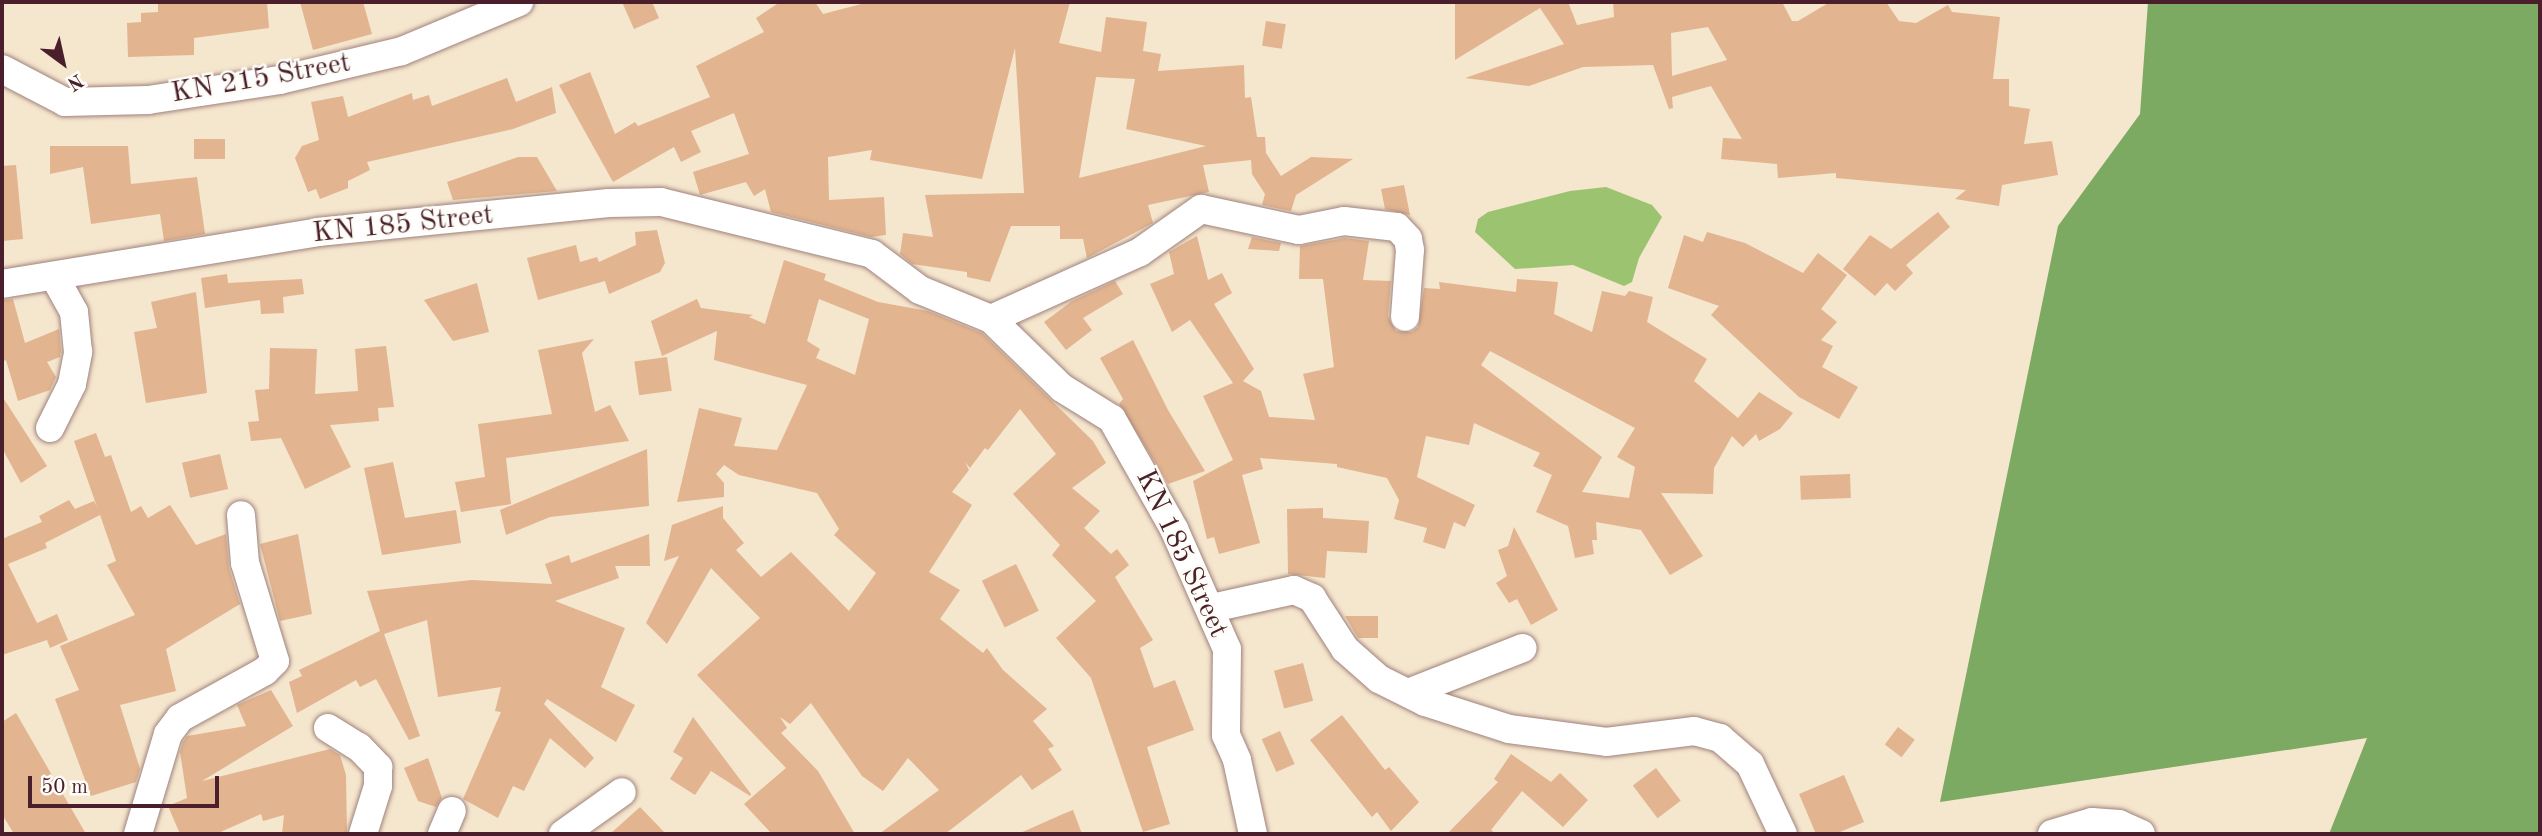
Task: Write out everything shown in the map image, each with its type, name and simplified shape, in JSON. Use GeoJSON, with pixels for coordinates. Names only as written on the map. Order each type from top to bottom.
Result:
{"type":"FeatureCollection","features":[{"type":"Feature","properties":{"kind":"street","name":"KN 215 Street"},"geometry":{"type":"LineString","coordinates":[[2,69],[65,102],[148,100],[280,80],[402,51],[519,2]]}},
{"type":"Feature","properties":{"kind":"street","name":"KN 185 Street"},"geometry":{"type":"LineString","coordinates":[[2,284],[55,278],[318,232],[609,203],[661,202],[872,254],[920,290],[991,319],[1062,388],[1112,419],[1174,529],[1212,608],[1227,649],[1226,735],[1237,760],[1253,834]]}},
{"type":"Feature","properties":{"kind":"street"},"geometry":{"type":"LineString","coordinates":[[991,319],[1140,252],[1201,209],[1299,230],[1344,221],[1403,230],[1410,250],[1405,317]]}},
{"type":"Feature","properties":{"kind":"street"},"geometry":{"type":"LineString","coordinates":[[50,428],[72,384],[78,352],[74,312],[55,278]]}},
{"type":"Feature","properties":{"kind":"street"},"geometry":{"type":"LineString","coordinates":[[138,834],[169,734],[180,718],[265,671],[275,661],[245,563],[241,515]]}},
{"type":"Feature","properties":{"kind":"street"},"geometry":{"type":"LineString","coordinates":[[1212,608],[1294,590],[1312,598],[1325,612],[1345,649],[1379,679],[1408,694],[1509,729],[1606,742],[1694,731],[1720,738],[1750,764],[1783,834]]}},
{"type":"Feature","properties":{"kind":"street"},"geometry":{"type":"LineString","coordinates":[[1408,694],[1523,648]]}},
{"type":"Feature","properties":{"kind":"street"},"geometry":{"type":"LineString","coordinates":[[328,728],[359,747],[379,767],[378,786],[363,834]]}},
{"type":"Feature","properties":{"kind":"street"},"geometry":{"type":"LineString","coordinates":[[563,834],[622,792]]}},
{"type":"Feature","properties":{"kind":"street"},"geometry":{"type":"LineString","coordinates":[[2052,834],[2092,822],[2119,824],[2141,834]]}},
{"type":"Feature","properties":{"kind":"green space"},"geometry":{"type":"Polygon","coordinates":[[[2148,2],[2540,2],[2540,834],[2329,834],[2367,738],[1940,802],[2058,226],[2140,114],[2148,2]]]}},
{"type":"Feature","properties":{"kind":"green space"},"geometry":{"type":"Polygon","coordinates":[[[1606,187],[1652,205],[1662,217],[1639,258],[1632,282],[1624,286],[1573,265],[1515,269],[1475,232],[1478,219],[1488,212],[1570,191],[1606,187]]]}},
{"type":"Feature","properties":{"kind":"building"},"geometry":{"type":"Polygon","coordinates":[[[267,2],[269,28],[194,38],[194,55],[128,57],[127,23],[141,22],[141,13],[158,12],[158,4],[267,2]]]}},
{"type":"Feature","properties":{"kind":"building"},"geometry":{"type":"Polygon","coordinates":[[[300,2],[363,2],[372,34],[313,50],[300,2]]]}},
{"type":"Feature","properties":{"kind":"building"},"geometry":{"type":"Polygon","coordinates":[[[622,2],[652,2],[659,18],[634,29],[622,2]]]}},
{"type":"Feature","properties":{"kind":"building"},"geometry":{"type":"Polygon","coordinates":[[[780,2],[815,2],[823,14],[869,2],[1070,2],[1059,43],[1101,52],[1106,17],[1147,22],[1143,51],[1161,54],[1158,71],[1244,65],[1245,98],[1251,97],[1257,137],[1265,137],[1266,153],[1281,176],[1311,157],[1353,159],[1296,195],[1291,211],[1262,205],[1265,194],[1252,174],[1251,160],[1203,165],[1209,192],[1148,205],[1153,223],[1087,258],[1083,239],[1060,239],[1060,226],[1011,226],[990,282],[967,277],[967,272],[912,264],[900,254],[903,233],[933,237],[925,195],[1024,193],[1015,48],[982,179],[870,160],[872,150],[828,157],[829,200],[884,197],[886,235],[871,237],[771,212],[765,189],[754,196],[746,182],[700,195],[693,172],[749,154],[734,113],[691,131],[701,152],[681,162],[674,147],[613,182],[559,85],[590,72],[615,134],[635,122],[638,126],[710,97],[696,66],[764,32],[756,18],[780,2]],[[1096,77],[1079,178],[1206,146],[1126,129],[1135,79],[1096,77]]]}},
{"type":"Feature","properties":{"kind":"building"},"geometry":{"type":"Polygon","coordinates":[[[1455,2],[1568,2],[1577,25],[1614,17],[1613,2],[1782,2],[1792,21],[1798,21],[1830,2],[1886,2],[1899,21],[1916,23],[1948,5],[1952,12],[2000,17],[1993,79],[2009,79],[2009,106],[2030,109],[2024,144],[2052,141],[2058,175],[2002,185],[1999,206],[1955,199],[1966,190],[1836,178],[1836,173],[1778,178],[1777,164],[1721,159],[1723,138],[1742,139],[1711,86],[1672,97],[1673,108],[1669,109],[1653,65],[1583,67],[1529,86],[1465,78],[1564,44],[1540,8],[1455,60],[1455,2]],[[1708,27],[1671,33],[1672,76],[1727,60],[1708,27]]]}},
{"type":"Feature","properties":{"kind":"building"},"geometry":{"type":"Polygon","coordinates":[[[1266,21],[1286,24],[1282,49],[1262,46],[1266,21]]]}},
{"type":"Feature","properties":{"kind":"building"},"geometry":{"type":"Polygon","coordinates":[[[507,78],[516,102],[552,87],[556,113],[513,129],[367,162],[370,170],[348,181],[348,188],[320,199],[316,189],[308,192],[295,158],[302,146],[319,140],[311,102],[343,96],[348,117],[412,93],[413,100],[429,95],[432,106],[507,78]]]}},
{"type":"Feature","properties":{"kind":"building"},"geometry":{"type":"Polygon","coordinates":[[[194,139],[225,139],[225,159],[194,159],[194,139]]]}},
{"type":"Feature","properties":{"kind":"building"},"geometry":{"type":"Polygon","coordinates":[[[50,146],[128,146],[131,184],[197,177],[205,234],[164,241],[160,214],[91,224],[83,167],[50,174],[50,146]]]}},
{"type":"Feature","properties":{"kind":"building"},"geometry":{"type":"Polygon","coordinates":[[[518,157],[537,157],[557,191],[453,200],[447,182],[518,157]]]}},
{"type":"Feature","properties":{"kind":"building"},"geometry":{"type":"Polygon","coordinates":[[[16,165],[23,239],[2,241],[2,166],[16,165]]]}},
{"type":"Feature","properties":{"kind":"building"},"geometry":{"type":"Polygon","coordinates":[[[1404,185],[1410,215],[1385,209],[1381,189],[1404,185]]]}},
{"type":"Feature","properties":{"kind":"building"},"geometry":{"type":"Polygon","coordinates":[[[1938,212],[1950,227],[1906,265],[1913,273],[1895,291],[1887,283],[1875,296],[1843,269],[1870,235],[1891,249],[1938,212]]]}},
{"type":"Feature","properties":{"kind":"building"},"geometry":{"type":"Polygon","coordinates":[[[657,230],[665,263],[660,272],[609,294],[605,281],[538,300],[527,258],[576,245],[580,262],[597,257],[599,262],[636,245],[635,232],[657,230]]]}},
{"type":"Feature","properties":{"kind":"building"},"geometry":{"type":"Polygon","coordinates":[[[1707,232],[1745,243],[1803,273],[1818,253],[1847,275],[1821,309],[1837,322],[1821,340],[1833,346],[1822,367],[1858,387],[1839,419],[1799,397],[1711,315],[1719,306],[1668,288],[1684,235],[1703,242],[1707,232]]]}},
{"type":"Feature","properties":{"kind":"building"},"geometry":{"type":"Polygon","coordinates":[[[1197,236],[1208,280],[1222,273],[1232,293],[1214,304],[1254,369],[1243,381],[1261,391],[1269,417],[1315,420],[1303,374],[1334,367],[1323,279],[1299,279],[1300,246],[1345,238],[1369,241],[1363,280],[1391,281],[1388,316],[1396,331],[1412,332],[1418,327],[1424,288],[1440,289],[1439,282],[1516,292],[1517,279],[1558,282],[1554,314],[1592,332],[1602,291],[1625,296],[1629,291],[1653,297],[1647,322],[1707,359],[1694,381],[1738,418],[1759,392],[1793,413],[1780,429],[1759,441],[1756,434],[1743,447],[1732,436],[1714,468],[1713,494],[1661,493],[1703,556],[1670,575],[1641,530],[1596,522],[1597,540],[1592,540],[1594,554],[1575,558],[1568,526],[1536,512],[1552,475],[1533,466],[1540,453],[1474,423],[1469,445],[1426,436],[1417,477],[1475,505],[1465,527],[1454,522],[1445,549],[1423,542],[1427,528],[1394,519],[1399,500],[1387,478],[1337,467],[1337,464],[1260,458],[1263,469],[1242,475],[1260,543],[1219,554],[1214,537],[1207,539],[1193,481],[1233,460],[1203,396],[1233,383],[1190,320],[1172,332],[1150,284],[1174,274],[1169,252],[1197,236]],[[1490,351],[1481,365],[1602,457],[1582,492],[1629,498],[1635,467],[1617,457],[1635,428],[1490,351]]]}},
{"type":"Feature","properties":{"kind":"building"},"geometry":{"type":"Polygon","coordinates":[[[1252,237],[1281,243],[1279,251],[1248,249],[1252,237]]]}},
{"type":"Feature","properties":{"kind":"building"},"geometry":{"type":"Polygon","coordinates":[[[784,260],[826,274],[824,280],[878,302],[928,311],[982,333],[1093,441],[1106,463],[1072,488],[1100,511],[1084,528],[1111,554],[1117,549],[1129,565],[1115,577],[1153,640],[1140,648],[1154,688],[1175,680],[1194,730],[1147,747],[1170,824],[1143,832],[1091,678],[1056,638],[1096,601],[1052,555],[1060,545],[1013,494],[1056,454],[1020,409],[970,468],[965,462],[969,470],[952,492],[972,505],[929,572],[960,590],[940,619],[983,653],[987,648],[1003,670],[1047,709],[1033,721],[1054,746],[1048,749],[1062,770],[1032,790],[1021,775],[945,834],[879,834],[939,790],[908,758],[883,791],[862,776],[811,703],[790,724],[780,717],[787,728],[781,733],[818,771],[855,834],[772,834],[744,804],[786,768],[697,675],[760,618],[711,568],[667,644],[646,623],[679,556],[664,561],[672,525],[723,506],[723,518],[744,543],[736,550],[761,577],[791,552],[849,611],[876,573],[834,535],[839,529],[817,493],[739,475],[724,465],[716,474],[724,483],[724,497],[677,502],[699,408],[742,418],[734,446],[777,450],[807,385],[714,360],[717,331],[662,356],[651,321],[697,299],[701,308],[753,315],[749,317],[765,324],[784,260]],[[819,299],[807,341],[820,349],[816,358],[855,375],[869,319],[819,299]]]}},
{"type":"Feature","properties":{"kind":"building"},"geometry":{"type":"Polygon","coordinates":[[[227,274],[228,283],[302,279],[304,294],[283,297],[284,313],[261,314],[260,300],[205,308],[201,278],[227,274]]]}},
{"type":"Feature","properties":{"kind":"building"},"geometry":{"type":"Polygon","coordinates":[[[1115,281],[1123,294],[1083,318],[1092,330],[1066,350],[1044,322],[1072,301],[1115,281]]]}},
{"type":"Feature","properties":{"kind":"building"},"geometry":{"type":"Polygon","coordinates":[[[477,283],[489,332],[453,341],[424,300],[477,283]]]}},
{"type":"Feature","properties":{"kind":"building"},"geometry":{"type":"Polygon","coordinates":[[[196,292],[207,393],[146,403],[134,332],[157,328],[151,302],[196,292]]]}},
{"type":"Feature","properties":{"kind":"building"},"geometry":{"type":"Polygon","coordinates":[[[13,299],[25,343],[59,329],[61,351],[60,357],[47,362],[56,377],[50,390],[18,401],[6,360],[2,362],[2,300],[13,299]]]}},
{"type":"Feature","properties":{"kind":"building"},"geometry":{"type":"Polygon","coordinates":[[[594,339],[582,353],[595,412],[610,405],[629,441],[506,458],[511,504],[461,512],[455,482],[485,477],[478,424],[552,414],[538,350],[594,339]]]}},
{"type":"Feature","properties":{"kind":"building"},"geometry":{"type":"Polygon","coordinates":[[[1133,340],[1168,410],[1205,471],[1168,484],[1119,404],[1123,399],[1100,358],[1133,340]]]}},
{"type":"Feature","properties":{"kind":"building"},"geometry":{"type":"Polygon","coordinates":[[[386,346],[394,407],[378,408],[379,421],[330,425],[351,467],[305,489],[281,438],[251,441],[248,422],[259,421],[255,390],[269,389],[270,348],[317,349],[315,394],[358,391],[355,349],[386,346]]]}},
{"type":"Feature","properties":{"kind":"building"},"geometry":{"type":"Polygon","coordinates":[[[667,357],[672,391],[639,395],[634,362],[667,357]]]}},
{"type":"Feature","properties":{"kind":"building"},"geometry":{"type":"Polygon","coordinates":[[[2,396],[47,466],[21,483],[2,448],[2,396]]]}},
{"type":"Feature","properties":{"kind":"building"},"geometry":{"type":"Polygon","coordinates":[[[96,433],[105,457],[111,455],[131,512],[141,506],[148,518],[170,505],[196,545],[226,534],[229,568],[240,604],[166,649],[176,691],[120,705],[140,769],[136,782],[91,796],[55,699],[79,690],[60,646],[135,615],[107,565],[116,561],[100,515],[45,543],[47,548],[8,564],[37,623],[57,614],[68,640],[50,648],[47,640],[2,655],[2,539],[42,522],[39,516],[69,500],[75,509],[94,501],[97,507],[74,441],[96,433]]]}},
{"type":"Feature","properties":{"kind":"building"},"geometry":{"type":"Polygon","coordinates":[[[647,449],[649,506],[550,517],[506,535],[500,510],[647,449]]]}},
{"type":"Feature","properties":{"kind":"building"},"geometry":{"type":"Polygon","coordinates":[[[220,454],[228,489],[190,498],[182,463],[220,454]]]}},
{"type":"Feature","properties":{"kind":"building"},"geometry":{"type":"Polygon","coordinates":[[[393,462],[405,518],[456,510],[461,543],[382,555],[364,468],[393,462]]]}},
{"type":"Feature","properties":{"kind":"building"},"geometry":{"type":"Polygon","coordinates":[[[1850,474],[1851,498],[1801,500],[1800,476],[1850,474]]]}},
{"type":"Feature","properties":{"kind":"building"},"geometry":{"type":"Polygon","coordinates":[[[1323,508],[1323,518],[1369,521],[1367,553],[1327,551],[1325,578],[1288,574],[1287,509],[1323,508]]]}},
{"type":"Feature","properties":{"kind":"building"},"geometry":{"type":"Polygon","coordinates":[[[1514,527],[1558,610],[1531,625],[1517,599],[1509,603],[1496,583],[1507,576],[1498,550],[1508,546],[1514,527]]]}},
{"type":"Feature","properties":{"kind":"building"},"geometry":{"type":"Polygon","coordinates":[[[298,534],[312,614],[280,621],[260,544],[298,534]]]}},
{"type":"Feature","properties":{"kind":"building"},"geometry":{"type":"Polygon","coordinates":[[[649,534],[650,566],[615,566],[619,578],[555,601],[625,628],[601,687],[635,705],[616,742],[547,699],[544,704],[594,758],[585,768],[550,738],[524,791],[513,786],[498,818],[463,799],[501,712],[495,711],[501,687],[438,697],[427,620],[384,634],[420,736],[409,740],[376,679],[360,687],[356,680],[297,713],[289,682],[302,676],[299,670],[380,631],[367,591],[472,580],[552,584],[545,564],[569,555],[571,563],[649,534]]]}},
{"type":"Feature","properties":{"kind":"building"},"geometry":{"type":"Polygon","coordinates":[[[1016,564],[1039,611],[1005,627],[982,581],[1016,564]]]}},
{"type":"Feature","properties":{"kind":"building"},"geometry":{"type":"Polygon","coordinates":[[[1345,616],[1378,616],[1378,638],[1358,638],[1345,616]]]}},
{"type":"Feature","properties":{"kind":"building"},"geometry":{"type":"Polygon","coordinates":[[[1303,663],[1313,701],[1284,708],[1274,671],[1303,663]]]}},
{"type":"Feature","properties":{"kind":"building"},"geometry":{"type":"Polygon","coordinates":[[[271,690],[293,726],[202,781],[330,749],[340,755],[346,775],[347,834],[282,834],[284,815],[263,821],[261,814],[216,834],[180,834],[168,806],[187,798],[180,752],[183,742],[187,736],[246,726],[237,705],[271,690]]]}},
{"type":"Feature","properties":{"kind":"building"},"geometry":{"type":"Polygon","coordinates":[[[16,713],[86,834],[14,834],[2,814],[2,722],[16,713]]]}},
{"type":"Feature","properties":{"kind":"building"},"geometry":{"type":"Polygon","coordinates":[[[1342,715],[1385,770],[1389,767],[1419,802],[1391,831],[1377,812],[1372,817],[1310,740],[1342,715]]]}},
{"type":"Feature","properties":{"kind":"building"},"geometry":{"type":"Polygon","coordinates":[[[693,717],[750,796],[711,771],[695,795],[670,779],[683,758],[673,752],[693,717]]]}},
{"type":"Feature","properties":{"kind":"building"},"geometry":{"type":"Polygon","coordinates":[[[1898,727],[1915,740],[1902,757],[1885,745],[1898,727]]]}},
{"type":"Feature","properties":{"kind":"building"},"geometry":{"type":"Polygon","coordinates":[[[1280,731],[1295,764],[1276,772],[1262,739],[1280,731]]]}},
{"type":"Feature","properties":{"kind":"building"},"geometry":{"type":"Polygon","coordinates":[[[1511,754],[1551,782],[1560,773],[1588,800],[1563,827],[1522,791],[1491,830],[1496,834],[1447,834],[1498,782],[1494,779],[1511,754]]]}},
{"type":"Feature","properties":{"kind":"building"},"geometry":{"type":"Polygon","coordinates":[[[428,758],[442,798],[436,807],[418,801],[404,768],[428,758]]]}},
{"type":"Feature","properties":{"kind":"building"},"geometry":{"type":"Polygon","coordinates":[[[1656,768],[1681,801],[1658,818],[1633,785],[1656,768]]]}},
{"type":"Feature","properties":{"kind":"building"},"geometry":{"type":"Polygon","coordinates":[[[1844,775],[1864,822],[1835,834],[1816,834],[1799,794],[1844,775]]]}},
{"type":"Feature","properties":{"kind":"building"},"geometry":{"type":"Polygon","coordinates":[[[640,807],[666,834],[610,834],[640,807]]]}},
{"type":"Feature","properties":{"kind":"building"},"geometry":{"type":"Polygon","coordinates":[[[1073,810],[1082,834],[1018,834],[1063,814],[1073,810]]]}}]}
